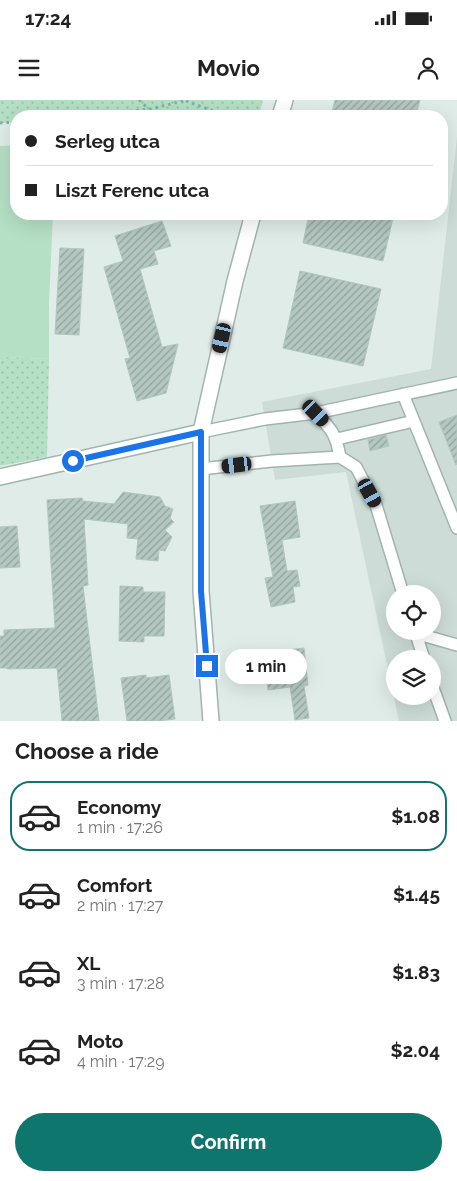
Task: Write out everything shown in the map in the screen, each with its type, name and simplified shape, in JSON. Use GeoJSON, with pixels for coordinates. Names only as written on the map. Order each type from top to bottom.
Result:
{"type":"FeatureCollection","features":[{"type":"Feature","properties":{"kind":"street"},"geometry":{"type":"LineString","coordinates":[[212,721],[201,591],[201,432],[235,281],[251,220]]}},
{"type":"Feature","properties":{"kind":"street"},"geometry":{"type":"LineString","coordinates":[[0,477],[201,432]]}},
{"type":"Feature","properties":{"kind":"lane"},"geometry":{"type":"LineString","coordinates":[[201,432],[265,419],[316,413],[457,383]]}},
{"type":"Feature","properties":{"kind":"lane"},"geometry":{"type":"LineString","coordinates":[[403,394],[457,528]]}},
{"type":"Feature","properties":{"kind":"lane"},"geometry":{"type":"LineString","coordinates":[[316,413],[329,426],[337,439],[340,457]]}},
{"type":"Feature","properties":{"kind":"lane"},"geometry":{"type":"LineString","coordinates":[[337,439],[414,421]]}},
{"type":"Feature","properties":{"kind":"lane"},"geometry":{"type":"LineString","coordinates":[[201,469],[272,461],[340,457],[356,468],[376,505],[400,585]]}},
{"type":"Feature","properties":{"kind":"lane"},"geometry":{"type":"LineString","coordinates":[[441,640],[457,645]]}},
{"type":"Feature","properties":{"kind":"lane"},"geometry":{"type":"LineString","coordinates":[[439,705],[445,721]]}},
{"type":"Feature","properties":{"kind":"path"},"geometry":{"type":"LineString","coordinates":[[139,100],[150,109]]}},
{"type":"Feature","properties":{"kind":"path"},"geometry":{"type":"LineString","coordinates":[[142,110],[186,100],[212,110]]}},
{"type":"Feature","properties":{"kind":"shaded area"},"geometry":{"type":"Polygon","coordinates":[[[457,137],[457,721],[399,721],[396,705],[441,705],[441,650],[386,650],[386,660],[346,472],[275,480],[262,402],[431,369],[457,137]]]}},
{"type":"Feature","properties":{"kind":"green space"},"geometry":{"type":"Polygon","coordinates":[[[0,100],[263,100],[260,110],[10,110],[10,122],[0,123],[0,100]]]}},
{"type":"Feature","properties":{"kind":"green space"},"geometry":{"type":"Polygon","coordinates":[[[10,145],[10,220],[53,220],[49,303],[49,359],[0,357],[0,146],[10,145]]]}},
{"type":"Feature","properties":{"kind":"green space"},"geometry":{"type":"Polygon","coordinates":[[[0,357],[49,359],[47,457],[0,466],[0,357]]]}},
{"type":"Feature","properties":{"kind":"building"},"geometry":{"type":"Polygon","coordinates":[[[335,100],[420,100],[418,110],[332,110],[335,100]]]}},
{"type":"Feature","properties":{"kind":"building"},"geometry":{"type":"Polygon","coordinates":[[[308,220],[393,220],[383,261],[303,243],[308,220]]]}},
{"type":"Feature","properties":{"kind":"building"},"geometry":{"type":"Polygon","coordinates":[[[162,221],[171,246],[154,251],[158,264],[140,269],[162,347],[178,344],[166,393],[137,401],[125,359],[130,358],[104,267],[123,261],[115,236],[162,221]]]}},
{"type":"Feature","properties":{"kind":"building"},"geometry":{"type":"Polygon","coordinates":[[[60,248],[84,249],[79,335],[55,334],[60,248]]]}},
{"type":"Feature","properties":{"kind":"building"},"geometry":{"type":"Polygon","coordinates":[[[300,271],[381,289],[363,366],[283,348],[300,271]]]}},
{"type":"Feature","properties":{"kind":"building"},"geometry":{"type":"Polygon","coordinates":[[[457,415],[457,464],[456,465],[439,422],[457,415]]]}},
{"type":"Feature","properties":{"kind":"building"},"geometry":{"type":"Polygon","coordinates":[[[386,435],[389,446],[370,451],[368,440],[386,435]]]}},
{"type":"Feature","properties":{"kind":"building"},"geometry":{"type":"Polygon","coordinates":[[[123,492],[160,497],[165,506],[173,509],[170,518],[174,522],[165,530],[172,537],[165,551],[159,550],[158,561],[136,559],[138,539],[127,538],[128,524],[84,519],[88,585],[83,586],[99,721],[62,721],[57,668],[0,668],[0,636],[4,636],[4,630],[55,628],[47,500],[82,498],[83,501],[114,504],[123,492]]]}},
{"type":"Feature","properties":{"kind":"building"},"geometry":{"type":"Polygon","coordinates":[[[295,501],[300,537],[282,540],[287,571],[297,570],[300,586],[293,587],[295,602],[271,607],[265,578],[273,577],[260,506],[295,501]]]}},
{"type":"Feature","properties":{"kind":"building"},"geometry":{"type":"Polygon","coordinates":[[[17,526],[20,567],[0,568],[0,527],[17,526]]]}},
{"type":"Feature","properties":{"kind":"building"},"geometry":{"type":"Polygon","coordinates":[[[120,586],[143,587],[143,592],[165,592],[164,636],[144,636],[144,642],[119,641],[120,586]]]}},
{"type":"Feature","properties":{"kind":"building"},"geometry":{"type":"Polygon","coordinates":[[[304,648],[308,685],[304,686],[309,718],[295,720],[290,687],[268,690],[264,653],[304,648]]]}},
{"type":"Feature","properties":{"kind":"building"},"geometry":{"type":"Polygon","coordinates":[[[146,675],[146,678],[169,675],[175,719],[127,721],[121,678],[146,675]]]}},
{"type":"Feature","properties":{"kind":"route"},"geometry":{"type":"LineString","coordinates":[[73,461],[201,432],[201,591],[207,666]]}}]}
